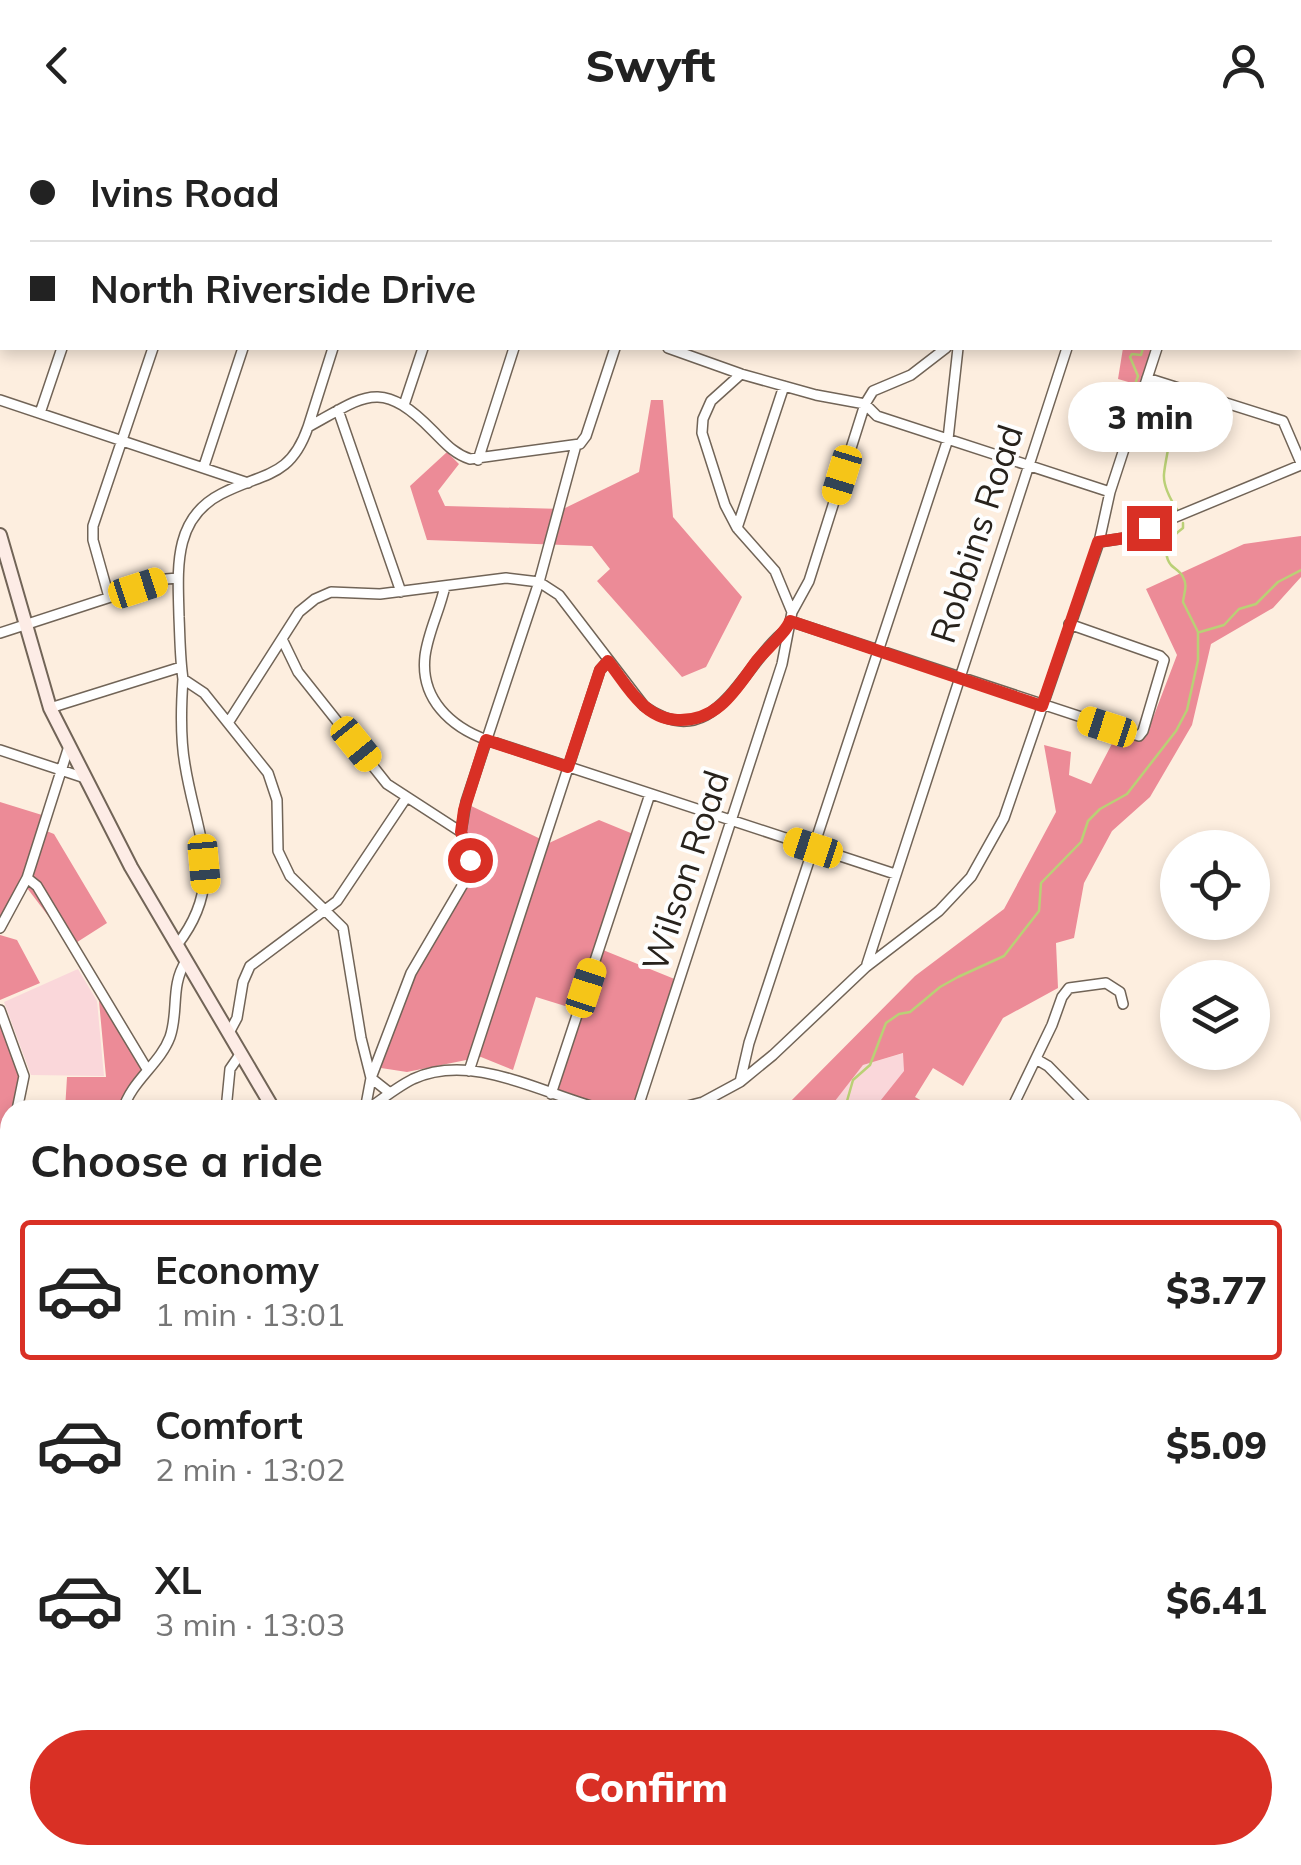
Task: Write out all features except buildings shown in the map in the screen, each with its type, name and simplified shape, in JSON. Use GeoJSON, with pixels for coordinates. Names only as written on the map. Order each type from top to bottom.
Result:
{"type":"FeatureCollection","features":[{"type":"Feature","properties":{"kind":"street"},"geometry":{"type":"LineString","coordinates":[[40,413],[61,350]]}},
{"type":"Feature","properties":{"kind":"street"},"geometry":{"type":"LineString","coordinates":[[109,597],[92,534],[152,350]]}},
{"type":"Feature","properties":{"kind":"street"},"geometry":{"type":"LineString","coordinates":[[204,466],[242,350]]}},
{"type":"Feature","properties":{"kind":"street"},"geometry":{"type":"LineString","coordinates":[[177,945],[206,887],[198,820],[184,759],[180,547],[191,520],[210,501],[272,472],[297,454],[333,350]]}},
{"type":"Feature","properties":{"kind":"street"},"geometry":{"type":"LineString","coordinates":[[404,405],[422,350]]}},
{"type":"Feature","properties":{"kind":"street"},"geometry":{"type":"LineString","coordinates":[[478,460],[513,350]]}},
{"type":"Feature","properties":{"kind":"street"},"geometry":{"type":"LineString","coordinates":[[368,1100],[371,1078],[419,956],[469,874],[470,860],[461,832],[466,802],[538,582],[576,445],[586,436],[614,350]]}},
{"type":"Feature","properties":{"kind":"street"},"geometry":{"type":"LineString","coordinates":[[674,350],[741,374],[864,404],[877,416],[1110,492]]}},
{"type":"Feature","properties":{"kind":"street"},"geometry":{"type":"LineString","coordinates":[[864,404],[873,392],[911,375],[943,350]]}},
{"type":"Feature","properties":{"kind":"street"},"geometry":{"type":"LineString","coordinates":[[740,1082],[749,1043],[948,439],[958,350]]}},
{"type":"Feature","properties":{"kind":"street","name":"Robbins Road"},"geometry":{"type":"LineString","coordinates":[[866,966],[1066,350]]}},
{"type":"Feature","properties":{"kind":"street"},"geometry":{"type":"LineString","coordinates":[[705,1100],[740,1082],[774,1055],[866,966],[939,911],[980,866],[1004,818],[1098,542],[1110,492],[1156,350]]}},
{"type":"Feature","properties":{"kind":"street"},"geometry":{"type":"LineString","coordinates":[[741,374],[716,394],[702,424],[711,463],[737,528],[774,572],[790,621]]}},
{"type":"Feature","properties":{"kind":"street"},"geometry":{"type":"LineString","coordinates":[[1098,542],[1125,538],[1301,464],[1283,421],[1147,378]]}},
{"type":"Feature","properties":{"kind":"street"},"geometry":{"type":"LineString","coordinates":[[737,528],[784,386]]}},
{"type":"Feature","properties":{"kind":"street"},"geometry":{"type":"LineString","coordinates":[[308,427],[348,402],[386,398],[404,405],[458,456],[478,460],[576,445]]}},
{"type":"Feature","properties":{"kind":"street"},"geometry":{"type":"LineString","coordinates":[[0,400],[248,483]]}},
{"type":"Feature","properties":{"kind":"street","name":"Wilson Road"},"geometry":{"type":"LineString","coordinates":[[640,1100],[782,664],[790,621],[810,581],[864,404]]}},
{"type":"Feature","properties":{"kind":"street"},"geometry":{"type":"LineString","coordinates":[[338,410],[401,592]]}},
{"type":"Feature","properties":{"kind":"street"},"geometry":{"type":"LineString","coordinates":[[0,535],[50,708],[131,867],[268,1100]]}},
{"type":"Feature","properties":{"kind":"street"},"geometry":{"type":"LineString","coordinates":[[0,633],[178,578]]}},
{"type":"Feature","properties":{"kind":"street"},"geometry":{"type":"LineString","coordinates":[[228,723],[300,612],[319,596],[338,592],[371,595],[506,578],[538,582],[559,595],[640,702],[666,718],[694,719],[723,705],[790,621]]}},
{"type":"Feature","properties":{"kind":"street"},"geometry":{"type":"LineString","coordinates":[[445,586],[426,652],[427,682],[436,705],[466,732],[895,874]]}},
{"type":"Feature","properties":{"kind":"street"},"geometry":{"type":"LineString","coordinates":[[790,621],[1134,736],[1144,731],[1165,666],[1162,658],[1069,624]]}},
{"type":"Feature","properties":{"kind":"street"},"geometry":{"type":"LineString","coordinates":[[283,641],[292,661],[320,700],[387,784],[461,832]]}},
{"type":"Feature","properties":{"kind":"street"},"geometry":{"type":"LineString","coordinates":[[469,1072],[600,670],[608,661]]}},
{"type":"Feature","properties":{"kind":"street"},"geometry":{"type":"LineString","coordinates":[[50,708],[181,666]]}},
{"type":"Feature","properties":{"kind":"street"},"geometry":{"type":"LineString","coordinates":[[183,679],[200,689],[271,778],[277,800],[278,851],[299,886],[338,920],[347,939],[360,1038],[371,1078],[390,1093]]}},
{"type":"Feature","properties":{"kind":"street"},"geometry":{"type":"LineString","coordinates":[[0,928],[27,878],[69,746]]}},
{"type":"Feature","properties":{"kind":"street"},"geometry":{"type":"LineString","coordinates":[[0,750],[85,778]]}},
{"type":"Feature","properties":{"kind":"street"},"geometry":{"type":"LineString","coordinates":[[551,1094],[650,794]]}},
{"type":"Feature","properties":{"kind":"street"},"geometry":{"type":"LineString","coordinates":[[229,1033],[237,1018],[250,966],[337,901],[406,798]]}},
{"type":"Feature","properties":{"kind":"street"},"geometry":{"type":"LineString","coordinates":[[27,878],[37,886],[147,1069]]}},
{"type":"Feature","properties":{"kind":"street"},"geometry":{"type":"LineString","coordinates":[[126,1100],[170,1037],[175,982],[186,961]]}},
{"type":"Feature","properties":{"kind":"street"},"geometry":{"type":"LineString","coordinates":[[1017,1100],[1064,992],[1073,986],[1106,983],[1120,992],[1124,1004]]}},
{"type":"Feature","properties":{"kind":"street"},"geometry":{"type":"LineString","coordinates":[[0,1010],[24,1076],[19,1100]]}},
{"type":"Feature","properties":{"kind":"street"},"geometry":{"type":"LineString","coordinates":[[227,1100],[230,1069],[241,1053]]}},
{"type":"Feature","properties":{"kind":"street"},"geometry":{"type":"LineString","coordinates":[[1036,1059],[1081,1100]]}},
{"type":"Feature","properties":{"kind":"street"},"geometry":{"type":"LineString","coordinates":[[380,1100],[432,1073],[469,1072],[496,1076],[571,1100]]}},
{"type":"Feature","properties":{"kind":"shaded area"},"geometry":{"type":"Polygon","coordinates":[[[1123,350],[1151,350],[1142,386],[1118,379],[1123,350]]]}},
{"type":"Feature","properties":{"kind":"shaded area"},"geometry":{"type":"Polygon","coordinates":[[[651,400],[663,400],[673,517],[742,597],[706,667],[682,677],[597,581],[610,569],[592,546],[427,540],[410,486],[447,452],[459,464],[438,491],[445,506],[563,509],[639,472],[651,400]]]}},
{"type":"Feature","properties":{"kind":"shaded area"},"geometry":{"type":"Polygon","coordinates":[[[1301,536],[1301,577],[1273,608],[1211,644],[1192,725],[1150,797],[1112,831],[1084,883],[1074,938],[1056,943],[1058,988],[1003,1018],[963,1086],[933,1068],[915,1097],[920,1100],[881,1100],[904,1071],[903,1053],[863,1065],[836,1100],[792,1100],[915,976],[1004,909],[1056,812],[1044,745],[1071,752],[1069,775],[1091,784],[1117,734],[1148,731],[1177,655],[1146,589],[1244,544],[1301,536]]]}},
{"type":"Feature","properties":{"kind":"shaded area"},"geometry":{"type":"Polygon","coordinates":[[[0,802],[42,815],[39,828],[54,834],[107,923],[71,946],[21,880],[0,922],[0,802]]]}},
{"type":"Feature","properties":{"kind":"shaded area"},"geometry":{"type":"Polygon","coordinates":[[[467,804],[549,843],[599,820],[638,836],[603,950],[677,980],[639,1100],[566,1100],[552,1095],[578,1010],[536,997],[513,1070],[481,1057],[407,1072],[381,1068],[417,960],[467,884],[467,804]]]}},
{"type":"Feature","properties":{"kind":"shaded area"},"geometry":{"type":"Polygon","coordinates":[[[0,935],[17,940],[40,983],[0,1000],[0,935]]]}},
{"type":"Feature","properties":{"kind":"shaded area"},"geometry":{"type":"Polygon","coordinates":[[[78,969],[97,1001],[104,1076],[31,1075],[4,1002],[78,969]]]}},
{"type":"Feature","properties":{"kind":"shaded area"},"geometry":{"type":"Polygon","coordinates":[[[98,990],[147,1069],[129,1100],[66,1100],[67,1077],[106,1077],[98,990]]]}},
{"type":"Feature","properties":{"kind":"shaded area"},"geometry":{"type":"Polygon","coordinates":[[[0,1008],[24,1078],[19,1100],[0,1100],[0,1008]]]}},
{"type":"Feature","properties":{"kind":"shaded area"},"geometry":{"type":"Polygon","coordinates":[[[904,1053],[905,1071],[881,1100],[836,1100],[863,1065],[904,1053]]]}},
{"type":"Feature","properties":{"kind":"waterway"},"geometry":{"type":"LineString","coordinates":[[1137,392],[1134,387],[1138,376],[1130,357],[1141,355],[1142,350]]}},
{"type":"Feature","properties":{"kind":"waterway"},"geometry":{"type":"LineString","coordinates":[[1147,405],[1158,412],[1168,427],[1164,479],[1178,511]]}},
{"type":"Feature","properties":{"kind":"waterway"},"geometry":{"type":"LineString","coordinates":[[847,1100],[853,1080],[870,1065],[886,1023],[910,1012],[940,987],[1004,956],[1039,911],[1041,883],[1081,842],[1088,821],[1100,809],[1127,794],[1176,731],[1187,710],[1198,660],[1198,632],[1183,602],[1184,580],[1167,554],[1183,523]]}},
{"type":"Feature","properties":{"kind":"waterway"},"geometry":{"type":"LineString","coordinates":[[1200,632],[1224,625],[1239,609],[1256,604],[1278,582],[1301,570]]}},
{"type":"Feature","properties":{"kind":"route"},"geometry":{"type":"LineString","coordinates":[[470,860],[461,832],[486,740],[568,767],[600,670],[608,661],[653,713],[680,720],[702,718],[723,705],[763,653],[788,629],[790,621],[1042,706],[1098,542],[1125,538],[1149,528]]}}]}
